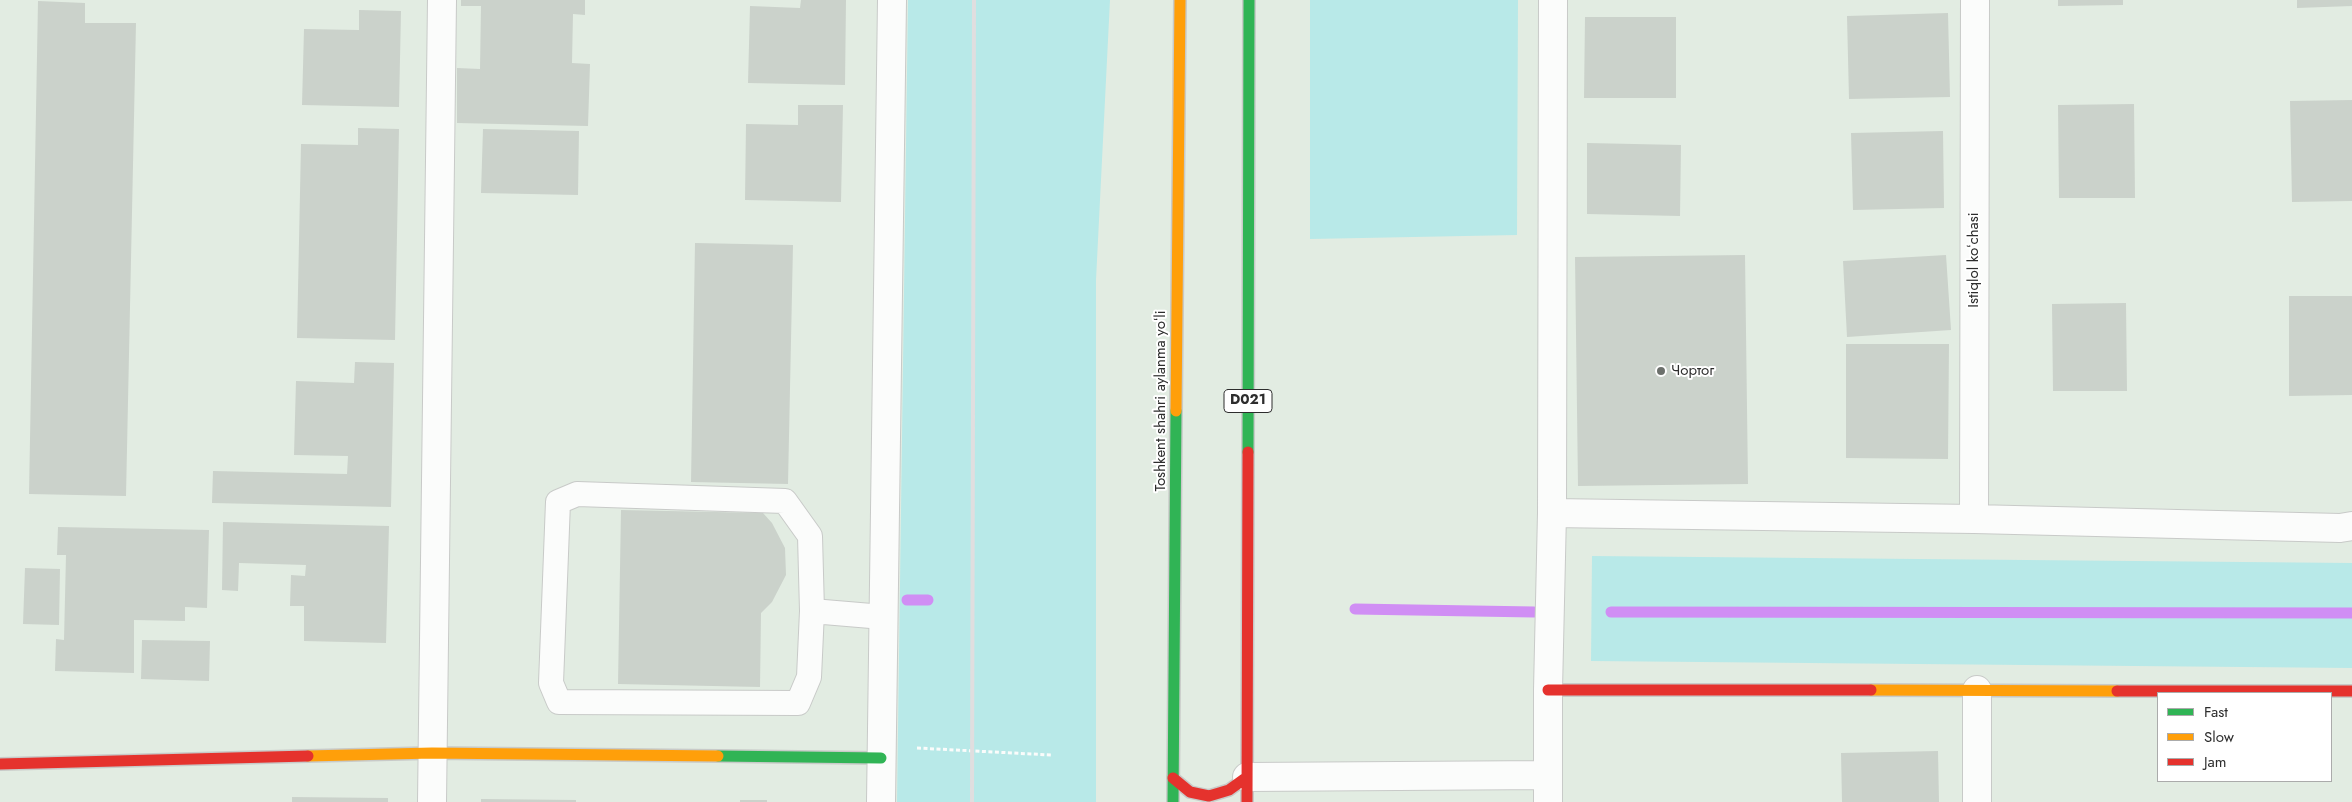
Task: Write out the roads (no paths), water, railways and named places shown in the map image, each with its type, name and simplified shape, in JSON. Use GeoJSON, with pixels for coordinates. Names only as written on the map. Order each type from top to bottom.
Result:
{"type":"FeatureCollection","features":[{"type":"Feature","properties":{"kind":"main road","name":"Toshkent shahri aylanma yoʻli"},"geometry":{"type":"LineString","coordinates":[[1173,802],[1180,0]]}},
{"type":"Feature","properties":{"kind":"main road","name":"D021"},"geometry":{"type":"LineString","coordinates":[[1247,789],[1250,0]]}},
{"type":"Feature","properties":{"kind":"main road"},"geometry":{"type":"LineString","coordinates":[[1548,690],[2352,691]]}},
{"type":"Feature","properties":{"kind":"main road"},"geometry":{"type":"LineString","coordinates":[[0,764],[432,753],[881,752]]}},
{"type":"Feature","properties":{"kind":"main road"},"geometry":{"type":"LineString","coordinates":[[1173,778],[1190,792],[1209,796],[1229,790],[1247,789]]}},
{"type":"Feature","properties":{"kind":"street"},"geometry":{"type":"LineString","coordinates":[[432,802],[442,0]]}},
{"type":"Feature","properties":{"kind":"street"},"geometry":{"type":"LineString","coordinates":[[881,802],[892,0]]}},
{"type":"Feature","properties":{"kind":"street"},"geometry":{"type":"LineString","coordinates":[[1548,802],[1548,690],[1552,513],[1553,0]]}},
{"type":"Feature","properties":{"kind":"street","name":"Istiqlol koʻchasi"},"geometry":{"type":"LineString","coordinates":[[1974,519],[1975,0]]}},
{"type":"Feature","properties":{"kind":"street"},"geometry":{"type":"LineString","coordinates":[[1552,513],[2346,527]]}},
{"type":"Feature","properties":{"kind":"street"},"geometry":{"type":"LineString","coordinates":[[1976,802],[1977,690]]}},
{"type":"Feature","properties":{"kind":"street"},"geometry":{"type":"LineString","coordinates":[[1247,789],[1548,775]]}},
{"type":"Feature","properties":{"kind":"lane"},"geometry":{"type":"LineString","coordinates":[[577,494],[785,501],[810,536],[812,611],[809,677],[798,702],[559,702],[551,683],[558,502],[577,494]]}},
{"type":"Feature","properties":{"kind":"lane"},"geometry":{"type":"LineString","coordinates":[[812,611],[883,617]]}},
{"type":"Feature","properties":{"kind":"waterway"},"geometry":{"type":"LineString","coordinates":[[907,600],[928,600]]}},
{"type":"Feature","properties":{"kind":"waterway"},"geometry":{"type":"LineString","coordinates":[[1355,609],[1534,612]]}},
{"type":"Feature","properties":{"kind":"waterway"},"geometry":{"type":"LineString","coordinates":[[1611,612],[2352,613]]}},
{"type":"Feature","properties":{"kind":"railway"},"geometry":{"type":"LineString","coordinates":[[972,802],[974,0]]}},
{"type":"Feature","properties":{"kind":"place","name":"Чортог"},"geometry":{"type":"Point","coordinates":[1661,371]}}]}
